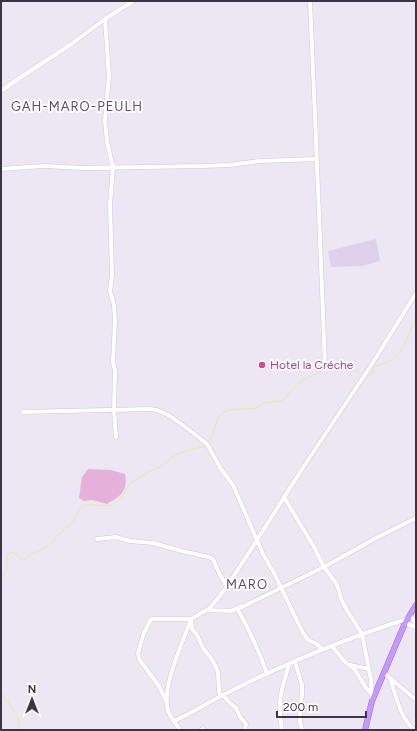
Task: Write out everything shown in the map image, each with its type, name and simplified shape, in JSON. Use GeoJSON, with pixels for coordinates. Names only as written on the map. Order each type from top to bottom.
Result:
{"type":"FeatureCollection","features":[{"type":"Feature","properties":{"kind":"main road"},"geometry":{"type":"LineString","coordinates":[[365,730],[372,701],[407,619],[416,605]]}},
{"type":"Feature","properties":{"kind":"street"},"geometry":{"type":"LineString","coordinates":[[1,91],[133,1]]}},
{"type":"Feature","properties":{"kind":"street"},"geometry":{"type":"LineString","coordinates":[[310,1],[325,366]]}},
{"type":"Feature","properties":{"kind":"street"},"geometry":{"type":"LineString","coordinates":[[105,19],[109,76],[106,120],[107,142],[112,167],[110,204],[112,275],[110,291],[114,305],[115,321],[113,362],[115,372],[114,411],[116,437]]}},
{"type":"Feature","properties":{"kind":"street"},"geometry":{"type":"LineString","coordinates":[[1,169],[43,166],[85,168],[204,166],[229,165],[260,161],[317,159]]}},
{"type":"Feature","properties":{"kind":"street"},"geometry":{"type":"LineString","coordinates":[[167,701],[159,686],[139,659],[138,653],[144,633],[151,619],[191,619],[210,608],[226,588],[369,369],[416,293]]}},
{"type":"Feature","properties":{"kind":"street"},"geometry":{"type":"LineString","coordinates":[[23,412],[157,410],[170,416],[202,439],[207,444],[221,469],[233,485],[257,540],[303,633],[308,640],[317,644],[322,650]]}},
{"type":"Feature","properties":{"kind":"street"},"geometry":{"type":"LineString","coordinates":[[284,497],[314,547],[324,567],[336,583],[346,610],[362,634],[371,680],[372,701]]}},
{"type":"Feature","properties":{"kind":"street"},"geometry":{"type":"LineString","coordinates":[[207,610],[230,611],[281,589],[416,518]]}},
{"type":"Feature","properties":{"kind":"street"},"geometry":{"type":"LineString","coordinates":[[97,539],[116,537],[130,541],[153,543],[209,557],[213,560],[226,588]]}},
{"type":"Feature","properties":{"kind":"street"},"geometry":{"type":"LineString","coordinates":[[237,608],[262,660],[267,674]]}},
{"type":"Feature","properties":{"kind":"street"},"geometry":{"type":"LineString","coordinates":[[191,619],[192,629],[197,635],[203,648],[213,661],[218,672],[219,691],[222,696],[236,708],[240,718],[246,724],[245,730]]}},
{"type":"Feature","properties":{"kind":"street"},"geometry":{"type":"LineString","coordinates":[[180,730],[169,712],[167,701],[169,685],[176,660],[191,619]]}},
{"type":"Feature","properties":{"kind":"street"},"geometry":{"type":"LineString","coordinates":[[407,619],[416,627]]}},
{"type":"Feature","properties":{"kind":"street"},"geometry":{"type":"LineString","coordinates":[[174,721],[267,674],[322,650],[362,634],[407,619],[416,623]]}},
{"type":"Feature","properties":{"kind":"street"},"geometry":{"type":"LineString","coordinates":[[332,646],[344,661],[355,670],[366,688],[372,694]]}},
{"type":"Feature","properties":{"kind":"street"},"geometry":{"type":"LineString","coordinates":[[294,662],[302,685],[300,706],[300,722],[302,730]]}},
{"type":"Feature","properties":{"kind":"street"},"geometry":{"type":"LineString","coordinates":[[349,664],[369,669]]}},
{"type":"Feature","properties":{"kind":"street"},"geometry":{"type":"LineString","coordinates":[[282,730],[280,704],[289,665]]}},
{"type":"Feature","properties":{"kind":"street"},"geometry":{"type":"LineString","coordinates":[[384,673],[416,700]]}},
{"type":"Feature","properties":{"kind":"street"},"geometry":{"type":"LineString","coordinates":[[390,678],[402,713],[414,730]]}},
{"type":"Feature","properties":{"kind":"shaded area"},"geometry":{"type":"Polygon","coordinates":[[[376,239],[380,261],[362,266],[331,267],[328,251],[376,239]]]}},
{"type":"Feature","properties":{"kind":"shaded area"},"geometry":{"type":"Polygon","coordinates":[[[88,469],[111,470],[125,474],[125,485],[120,495],[107,504],[92,500],[84,501],[79,498],[82,477],[88,469]]]}},
{"type":"Feature","properties":{"kind":"waterway"},"geometry":{"type":"LineString","coordinates":[[368,376],[372,375],[375,367],[395,357],[406,342],[416,319]]}},
{"type":"Feature","properties":{"kind":"waterway"},"geometry":{"type":"LineString","coordinates":[[208,443],[219,416],[228,410],[257,408],[264,403],[280,401],[286,398],[304,379],[313,376],[333,365],[349,368],[358,372]]}},
{"type":"Feature","properties":{"kind":"waterway"},"geometry":{"type":"LineString","coordinates":[[1,578],[6,570],[8,554],[13,552],[21,560],[25,559],[31,554],[49,545],[74,521],[81,507],[87,505],[112,505],[121,499],[129,484],[135,480],[162,466],[178,454],[206,446]]}},
{"type":"Feature","properties":{"kind":"waterway"},"geometry":{"type":"LineString","coordinates":[[1,692],[18,716],[18,730]]}},
{"type":"Feature","properties":{"kind":"place","name":"Hotel la Créche"},"geometry":{"type":"Point","coordinates":[262,365]}},
{"type":"Feature","properties":{"kind":"district","name":"GAH-MARO-PEULH"},"geometry":{"type":"Point","coordinates":[77,106]}},
{"type":"Feature","properties":{"kind":"district","name":"MARO"},"geometry":{"type":"Point","coordinates":[247,584]}}]}
